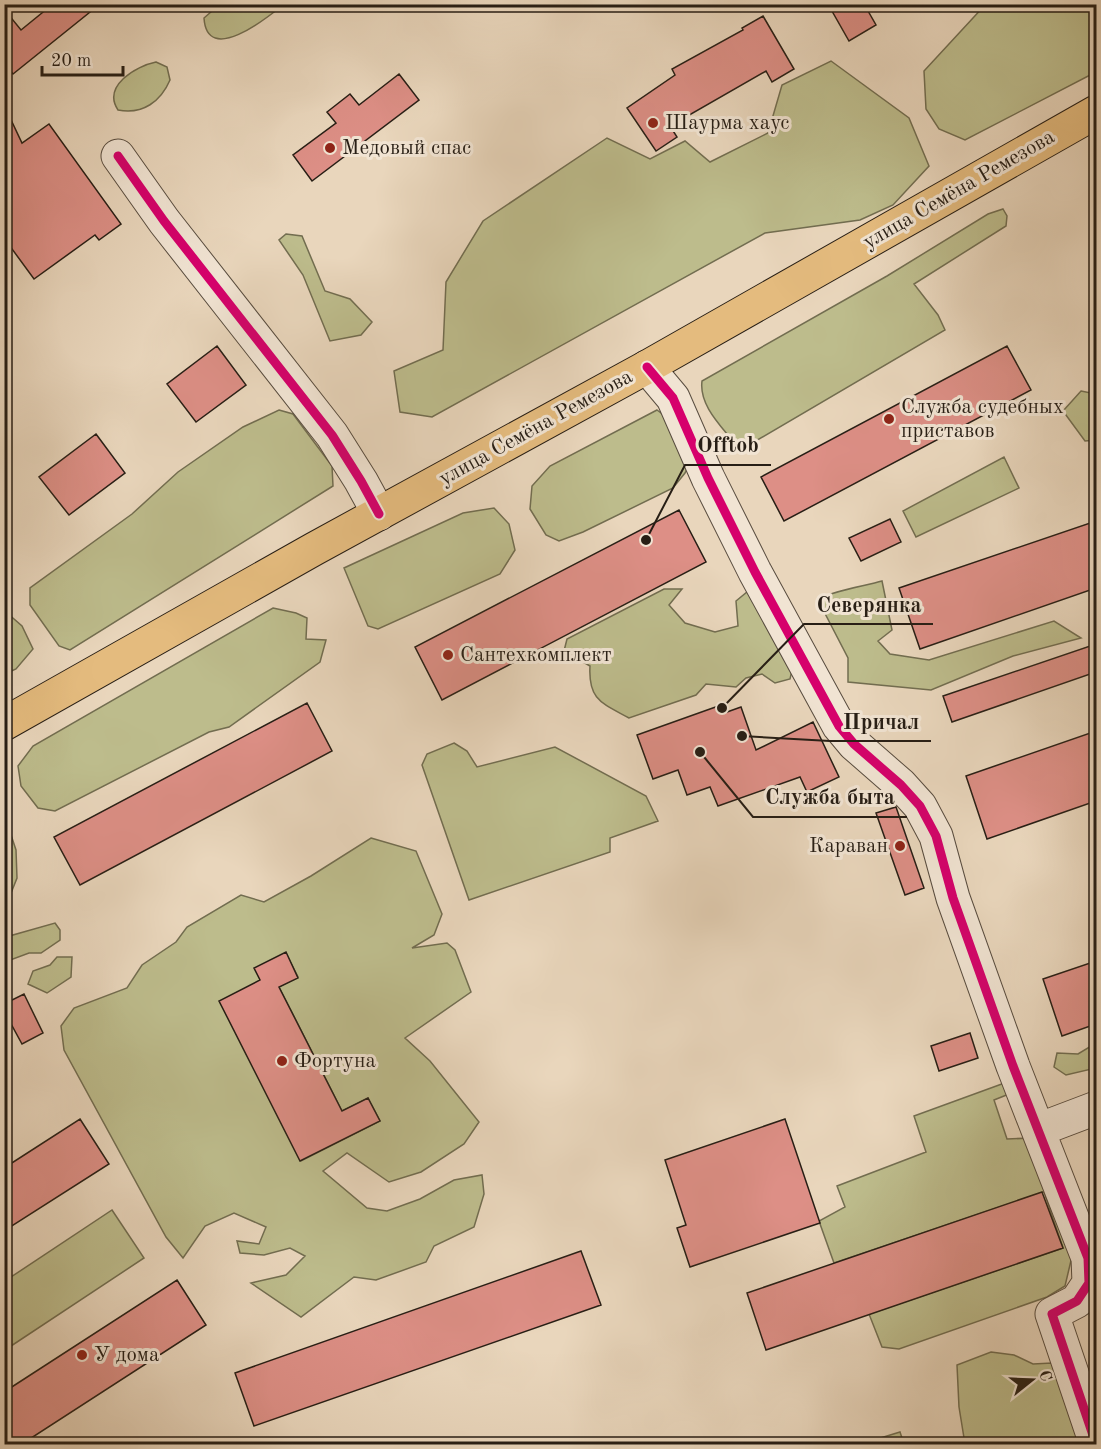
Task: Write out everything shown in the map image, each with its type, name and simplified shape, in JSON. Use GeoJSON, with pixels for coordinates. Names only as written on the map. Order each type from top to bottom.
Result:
{"type":"FeatureCollection","features":[{"type":"Feature","properties":{"kind":"main road","name":"улица Семёна Ремезова"},"geometry":{"type":"LineString","coordinates":[[4,724],[647,367],[1096,112]]}},
{"type":"Feature","properties":{"kind":"street"},"geometry":{"type":"LineString","coordinates":[[118,156],[164,221],[332,435],[379,514]]}},
{"type":"Feature","properties":{"kind":"street"},"geometry":{"type":"LineString","coordinates":[[647,367],[673,398],[708,478],[755,572],[839,726],[854,744],[901,785],[920,806],[936,836],[953,898],[1038,1130],[1088,1258],[1089,1282],[1077,1301],[1052,1314],[1096,1444]]}},
{"type":"Feature","properties":{"kind":"street"},"geometry":{"type":"LineString","coordinates":[[1038,1130],[1096,1108]]}},
{"type":"Feature","properties":{"kind":"shaded area"},"geometry":{"type":"Polygon","coordinates":[[[219,5],[283,5],[239,34],[226,38],[215,38],[208,32],[204,18],[219,5]]]}},
{"type":"Feature","properties":{"kind":"shaded area"},"geometry":{"type":"Polygon","coordinates":[[[985,5],[1096,5],[1096,72],[965,140],[939,129],[926,109],[924,71],[985,5]]]}},
{"type":"Feature","properties":{"kind":"shaded area"},"geometry":{"type":"Polygon","coordinates":[[[831,61],[909,118],[929,166],[893,205],[860,220],[765,233],[432,417],[400,412],[394,371],[443,350],[446,282],[483,221],[607,138],[650,159],[685,141],[710,162],[768,133],[782,85],[831,61]]]}},
{"type":"Feature","properties":{"kind":"shaded area"},"geometry":{"type":"Polygon","coordinates":[[[156,62],[167,67],[170,80],[162,94],[143,108],[118,110],[114,101],[114,93],[118,85],[139,68],[156,62]]]}},
{"type":"Feature","properties":{"kind":"shaded area"},"geometry":{"type":"Polygon","coordinates":[[[1003,209],[1007,216],[1006,226],[914,284],[938,315],[945,330],[754,442],[732,440],[716,420],[704,398],[702,381],[887,276],[988,214],[1003,209]]]}},
{"type":"Feature","properties":{"kind":"shaded area"},"geometry":{"type":"Polygon","coordinates":[[[286,234],[302,236],[325,291],[350,299],[372,322],[361,335],[330,341],[303,275],[279,240],[286,234]]]}},
{"type":"Feature","properties":{"kind":"shaded area"},"geometry":{"type":"Polygon","coordinates":[[[1081,391],[1096,394],[1096,440],[1085,441],[1063,411],[1081,391]]]}},
{"type":"Feature","properties":{"kind":"shaded area"},"geometry":{"type":"Polygon","coordinates":[[[279,410],[293,414],[332,466],[333,486],[70,650],[59,646],[30,605],[30,588],[132,514],[178,472],[243,427],[279,410]]]}},
{"type":"Feature","properties":{"kind":"shaded area"},"geometry":{"type":"Polygon","coordinates":[[[657,410],[665,416],[690,462],[685,473],[673,488],[583,532],[559,541],[546,535],[530,509],[532,486],[550,466],[657,410]]]}},
{"type":"Feature","properties":{"kind":"shaded area"},"geometry":{"type":"Polygon","coordinates":[[[1004,457],[1019,488],[916,537],[903,511],[1004,457]]]}},
{"type":"Feature","properties":{"kind":"shaded area"},"geometry":{"type":"Polygon","coordinates":[[[494,508],[509,524],[515,550],[500,574],[378,629],[368,626],[344,568],[463,513],[494,508]]]}},
{"type":"Feature","properties":{"kind":"shaded area"},"geometry":{"type":"Polygon","coordinates":[[[882,581],[892,630],[878,641],[890,654],[929,660],[1054,621],[1081,638],[1013,656],[931,690],[848,682],[848,658],[818,600],[839,591],[882,581]]]}},
{"type":"Feature","properties":{"kind":"shaded area"},"geometry":{"type":"Polygon","coordinates":[[[664,589],[682,589],[669,605],[685,623],[715,632],[738,626],[736,601],[747,592],[756,599],[793,666],[790,679],[775,683],[762,674],[746,678],[736,687],[706,684],[696,695],[629,718],[604,704],[591,686],[590,666],[564,651],[567,639],[664,589]]]}},
{"type":"Feature","properties":{"kind":"shaded area"},"geometry":{"type":"Polygon","coordinates":[[[273,608],[307,618],[306,639],[326,640],[320,662],[229,727],[209,732],[55,811],[38,808],[21,786],[18,766],[33,746],[273,608]]]}},
{"type":"Feature","properties":{"kind":"shaded area"},"geometry":{"type":"Polygon","coordinates":[[[6,612],[22,626],[33,649],[16,669],[5,674],[4,613],[6,612]]]}},
{"type":"Feature","properties":{"kind":"shaded area"},"geometry":{"type":"Polygon","coordinates":[[[454,743],[467,751],[477,767],[555,747],[646,796],[658,821],[610,838],[610,852],[469,900],[422,765],[427,754],[454,743]]]}},
{"type":"Feature","properties":{"kind":"shaded area"},"geometry":{"type":"Polygon","coordinates":[[[5,817],[16,850],[17,878],[5,908],[5,817]]]}},
{"type":"Feature","properties":{"kind":"shaded area"},"geometry":{"type":"Polygon","coordinates":[[[371,838],[416,851],[442,914],[434,935],[412,948],[447,943],[455,950],[471,992],[405,1038],[430,1061],[479,1122],[464,1144],[421,1172],[389,1182],[347,1153],[323,1171],[367,1208],[387,1211],[420,1199],[454,1180],[482,1175],[484,1194],[474,1227],[434,1246],[426,1262],[376,1280],[354,1277],[301,1317],[251,1283],[286,1275],[305,1256],[290,1248],[264,1255],[240,1253],[237,1241],[259,1244],[266,1227],[234,1213],[205,1226],[183,1258],[166,1237],[64,1050],[61,1026],[74,1008],[127,988],[142,965],[176,942],[187,927],[241,895],[264,902],[311,876],[371,838]],[[286,953],[260,980],[301,1161],[380,1121],[368,1098],[342,1111],[279,987],[298,977],[286,953]]]}},
{"type":"Feature","properties":{"kind":"shaded area"},"geometry":{"type":"Polygon","coordinates":[[[55,923],[60,930],[60,940],[41,953],[29,953],[5,962],[6,937],[55,923]]]}},
{"type":"Feature","properties":{"kind":"shaded area"},"geometry":{"type":"Polygon","coordinates":[[[57,957],[72,957],[71,977],[47,993],[28,984],[33,971],[50,965],[57,957]]]}},
{"type":"Feature","properties":{"kind":"shaded area"},"geometry":{"type":"Polygon","coordinates":[[[1096,1043],[1096,1068],[1066,1075],[1054,1067],[1057,1053],[1078,1054],[1096,1043]]]}},
{"type":"Feature","properties":{"kind":"shaded area"},"geometry":{"type":"Polygon","coordinates":[[[1010,1081],[1014,1092],[994,1100],[1007,1139],[1031,1138],[1073,1252],[1065,1286],[1047,1297],[899,1349],[882,1347],[869,1314],[1063,1248],[1044,1192],[834,1263],[819,1221],[845,1207],[837,1186],[926,1152],[914,1116],[1010,1081]]]}},
{"type":"Feature","properties":{"kind":"shaded area"},"geometry":{"type":"Polygon","coordinates":[[[112,1210],[144,1258],[5,1350],[5,1281],[112,1210]]]}},
{"type":"Feature","properties":{"kind":"shaded area"},"geometry":{"type":"Polygon","coordinates":[[[991,1352],[1014,1355],[1033,1364],[1052,1363],[1079,1444],[965,1444],[959,1407],[957,1365],[991,1352]]]}},
{"type":"Feature","properties":{"kind":"shaded area"},"geometry":{"type":"Polygon","coordinates":[[[900,1432],[904,1444],[861,1444],[900,1432]]]}},
{"type":"Feature","properties":{"kind":"building"},"geometry":{"type":"Polygon","coordinates":[[[53,4],[100,4],[13,74],[4,63],[4,9],[21,30],[53,4]]]}},
{"type":"Feature","properties":{"kind":"building"},"geometry":{"type":"Polygon","coordinates":[[[828,4],[864,4],[876,25],[849,41],[828,4]]]}},
{"type":"Feature","properties":{"kind":"building"},"geometry":{"type":"Polygon","coordinates":[[[763,16],[794,69],[772,82],[766,71],[670,126],[677,137],[656,151],[627,108],[675,75],[672,69],[743,30],[742,28],[763,16]]]}},
{"type":"Feature","properties":{"kind":"building"},"geometry":{"type":"Polygon","coordinates":[[[399,74],[419,100],[312,181],[293,155],[336,123],[327,112],[350,94],[359,105],[399,74]]]}},
{"type":"Feature","properties":{"kind":"building"},"geometry":{"type":"Polygon","coordinates":[[[4,105],[22,143],[49,124],[121,224],[99,240],[95,235],[34,279],[4,238],[4,105]]]}},
{"type":"Feature","properties":{"kind":"building"},"geometry":{"type":"Polygon","coordinates":[[[217,346],[246,385],[196,422],[167,384],[217,346]]]}},
{"type":"Feature","properties":{"kind":"building"},"geometry":{"type":"Polygon","coordinates":[[[1007,346],[1031,390],[784,521],[761,477],[1007,346]]]}},
{"type":"Feature","properties":{"kind":"building"},"geometry":{"type":"Polygon","coordinates":[[[96,434],[125,473],[69,515],[39,477],[96,434]]]}},
{"type":"Feature","properties":{"kind":"building"},"geometry":{"type":"Polygon","coordinates":[[[679,510],[706,562],[442,700],[415,647],[679,510]]]}},
{"type":"Feature","properties":{"kind":"building"},"geometry":{"type":"Polygon","coordinates":[[[890,519],[901,542],[861,561],[849,538],[890,519]]]}},
{"type":"Feature","properties":{"kind":"building"},"geometry":{"type":"Polygon","coordinates":[[[1096,521],[1096,588],[920,649],[899,588],[1096,521]]]}},
{"type":"Feature","properties":{"kind":"building"},"geometry":{"type":"Polygon","coordinates":[[[1096,644],[1096,672],[952,722],[943,696],[1096,644]]]}},
{"type":"Feature","properties":{"kind":"building"},"geometry":{"type":"Polygon","coordinates":[[[307,703],[332,751],[80,885],[54,837],[307,703]]]}},
{"type":"Feature","properties":{"kind":"building"},"geometry":{"type":"Polygon","coordinates":[[[724,704],[727,712],[741,707],[756,750],[813,722],[839,777],[807,792],[800,777],[718,806],[710,787],[687,795],[678,770],[653,779],[637,735],[724,704]]]}},
{"type":"Feature","properties":{"kind":"building"},"geometry":{"type":"Polygon","coordinates":[[[1096,731],[1096,801],[987,839],[966,776],[1096,731]]]}},
{"type":"Feature","properties":{"kind":"building"},"geometry":{"type":"Polygon","coordinates":[[[896,807],[924,888],[905,895],[876,813],[896,807]]]}},
{"type":"Feature","properties":{"kind":"building"},"geometry":{"type":"Polygon","coordinates":[[[286,952],[298,978],[279,987],[342,1111],[368,1098],[380,1121],[300,1161],[219,1001],[260,980],[254,968],[286,952]]]}},
{"type":"Feature","properties":{"kind":"building"},"geometry":{"type":"Polygon","coordinates":[[[1096,961],[1096,1024],[1062,1036],[1043,979],[1096,961]]]}},
{"type":"Feature","properties":{"kind":"building"},"geometry":{"type":"Polygon","coordinates":[[[24,994],[43,1033],[22,1044],[4,1011],[4,1004],[24,994]]]}},
{"type":"Feature","properties":{"kind":"building"},"geometry":{"type":"Polygon","coordinates":[[[970,1033],[978,1058],[939,1071],[931,1046],[970,1033]]]}},
{"type":"Feature","properties":{"kind":"building"},"geometry":{"type":"Polygon","coordinates":[[[80,1119],[109,1164],[4,1231],[4,1168],[80,1119]]]}},
{"type":"Feature","properties":{"kind":"building"},"geometry":{"type":"Polygon","coordinates":[[[785,1119],[820,1223],[690,1267],[677,1228],[686,1225],[665,1160],[785,1119]]]}},
{"type":"Feature","properties":{"kind":"building"},"geometry":{"type":"Polygon","coordinates":[[[1042,1192],[1063,1248],[766,1350],[747,1293],[1042,1192]]]}},
{"type":"Feature","properties":{"kind":"building"},"geometry":{"type":"Polygon","coordinates":[[[581,1251],[601,1305],[254,1426],[235,1373],[581,1251]]]}},
{"type":"Feature","properties":{"kind":"building"},"geometry":{"type":"Polygon","coordinates":[[[177,1280],[206,1325],[22,1444],[4,1444],[4,1392],[177,1280]]]}},
{"type":"Feature","properties":{"kind":"cycle path"},"geometry":{"type":"LineString","coordinates":[[118,156],[164,221],[332,435],[379,514]]}},
{"type":"Feature","properties":{"kind":"cycle path"},"geometry":{"type":"LineString","coordinates":[[647,367],[673,398],[708,478],[755,572],[839,726],[854,744],[901,785],[920,806],[936,836],[953,898],[1013,1066],[1088,1258],[1089,1283],[1077,1301],[1052,1314],[1096,1444]]}},
{"type":"Feature","properties":{"kind":"place","name":"Шаурма хаус"},"geometry":{"type":"Point","coordinates":[653,123]}},
{"type":"Feature","properties":{"kind":"place","name":"Медовый спас"},"geometry":{"type":"Point","coordinates":[330,148]}},
{"type":"Feature","properties":{"kind":"place","name":"Служба судебных приставов"},"geometry":{"type":"Point","coordinates":[889,419]}},
{"type":"Feature","properties":{"kind":"place","name":"Offtob"},"geometry":{"type":"Point","coordinates":[646,540]}},
{"type":"Feature","properties":{"kind":"place","name":"Сантехкомплект"},"geometry":{"type":"Point","coordinates":[448,655]}},
{"type":"Feature","properties":{"kind":"place","name":"Северянка"},"geometry":{"type":"Point","coordinates":[722,708]}},
{"type":"Feature","properties":{"kind":"place","name":"Причал"},"geometry":{"type":"Point","coordinates":[742,736]}},
{"type":"Feature","properties":{"kind":"place","name":"Служба быта"},"geometry":{"type":"Point","coordinates":[700,752]}},
{"type":"Feature","properties":{"kind":"place","name":"Караван"},"geometry":{"type":"Point","coordinates":[900,846]}},
{"type":"Feature","properties":{"kind":"place","name":"Фортуна"},"geometry":{"type":"Point","coordinates":[282,1061]}},
{"type":"Feature","properties":{"kind":"place","name":"У дома"},"geometry":{"type":"Point","coordinates":[82,1355]}}]}
